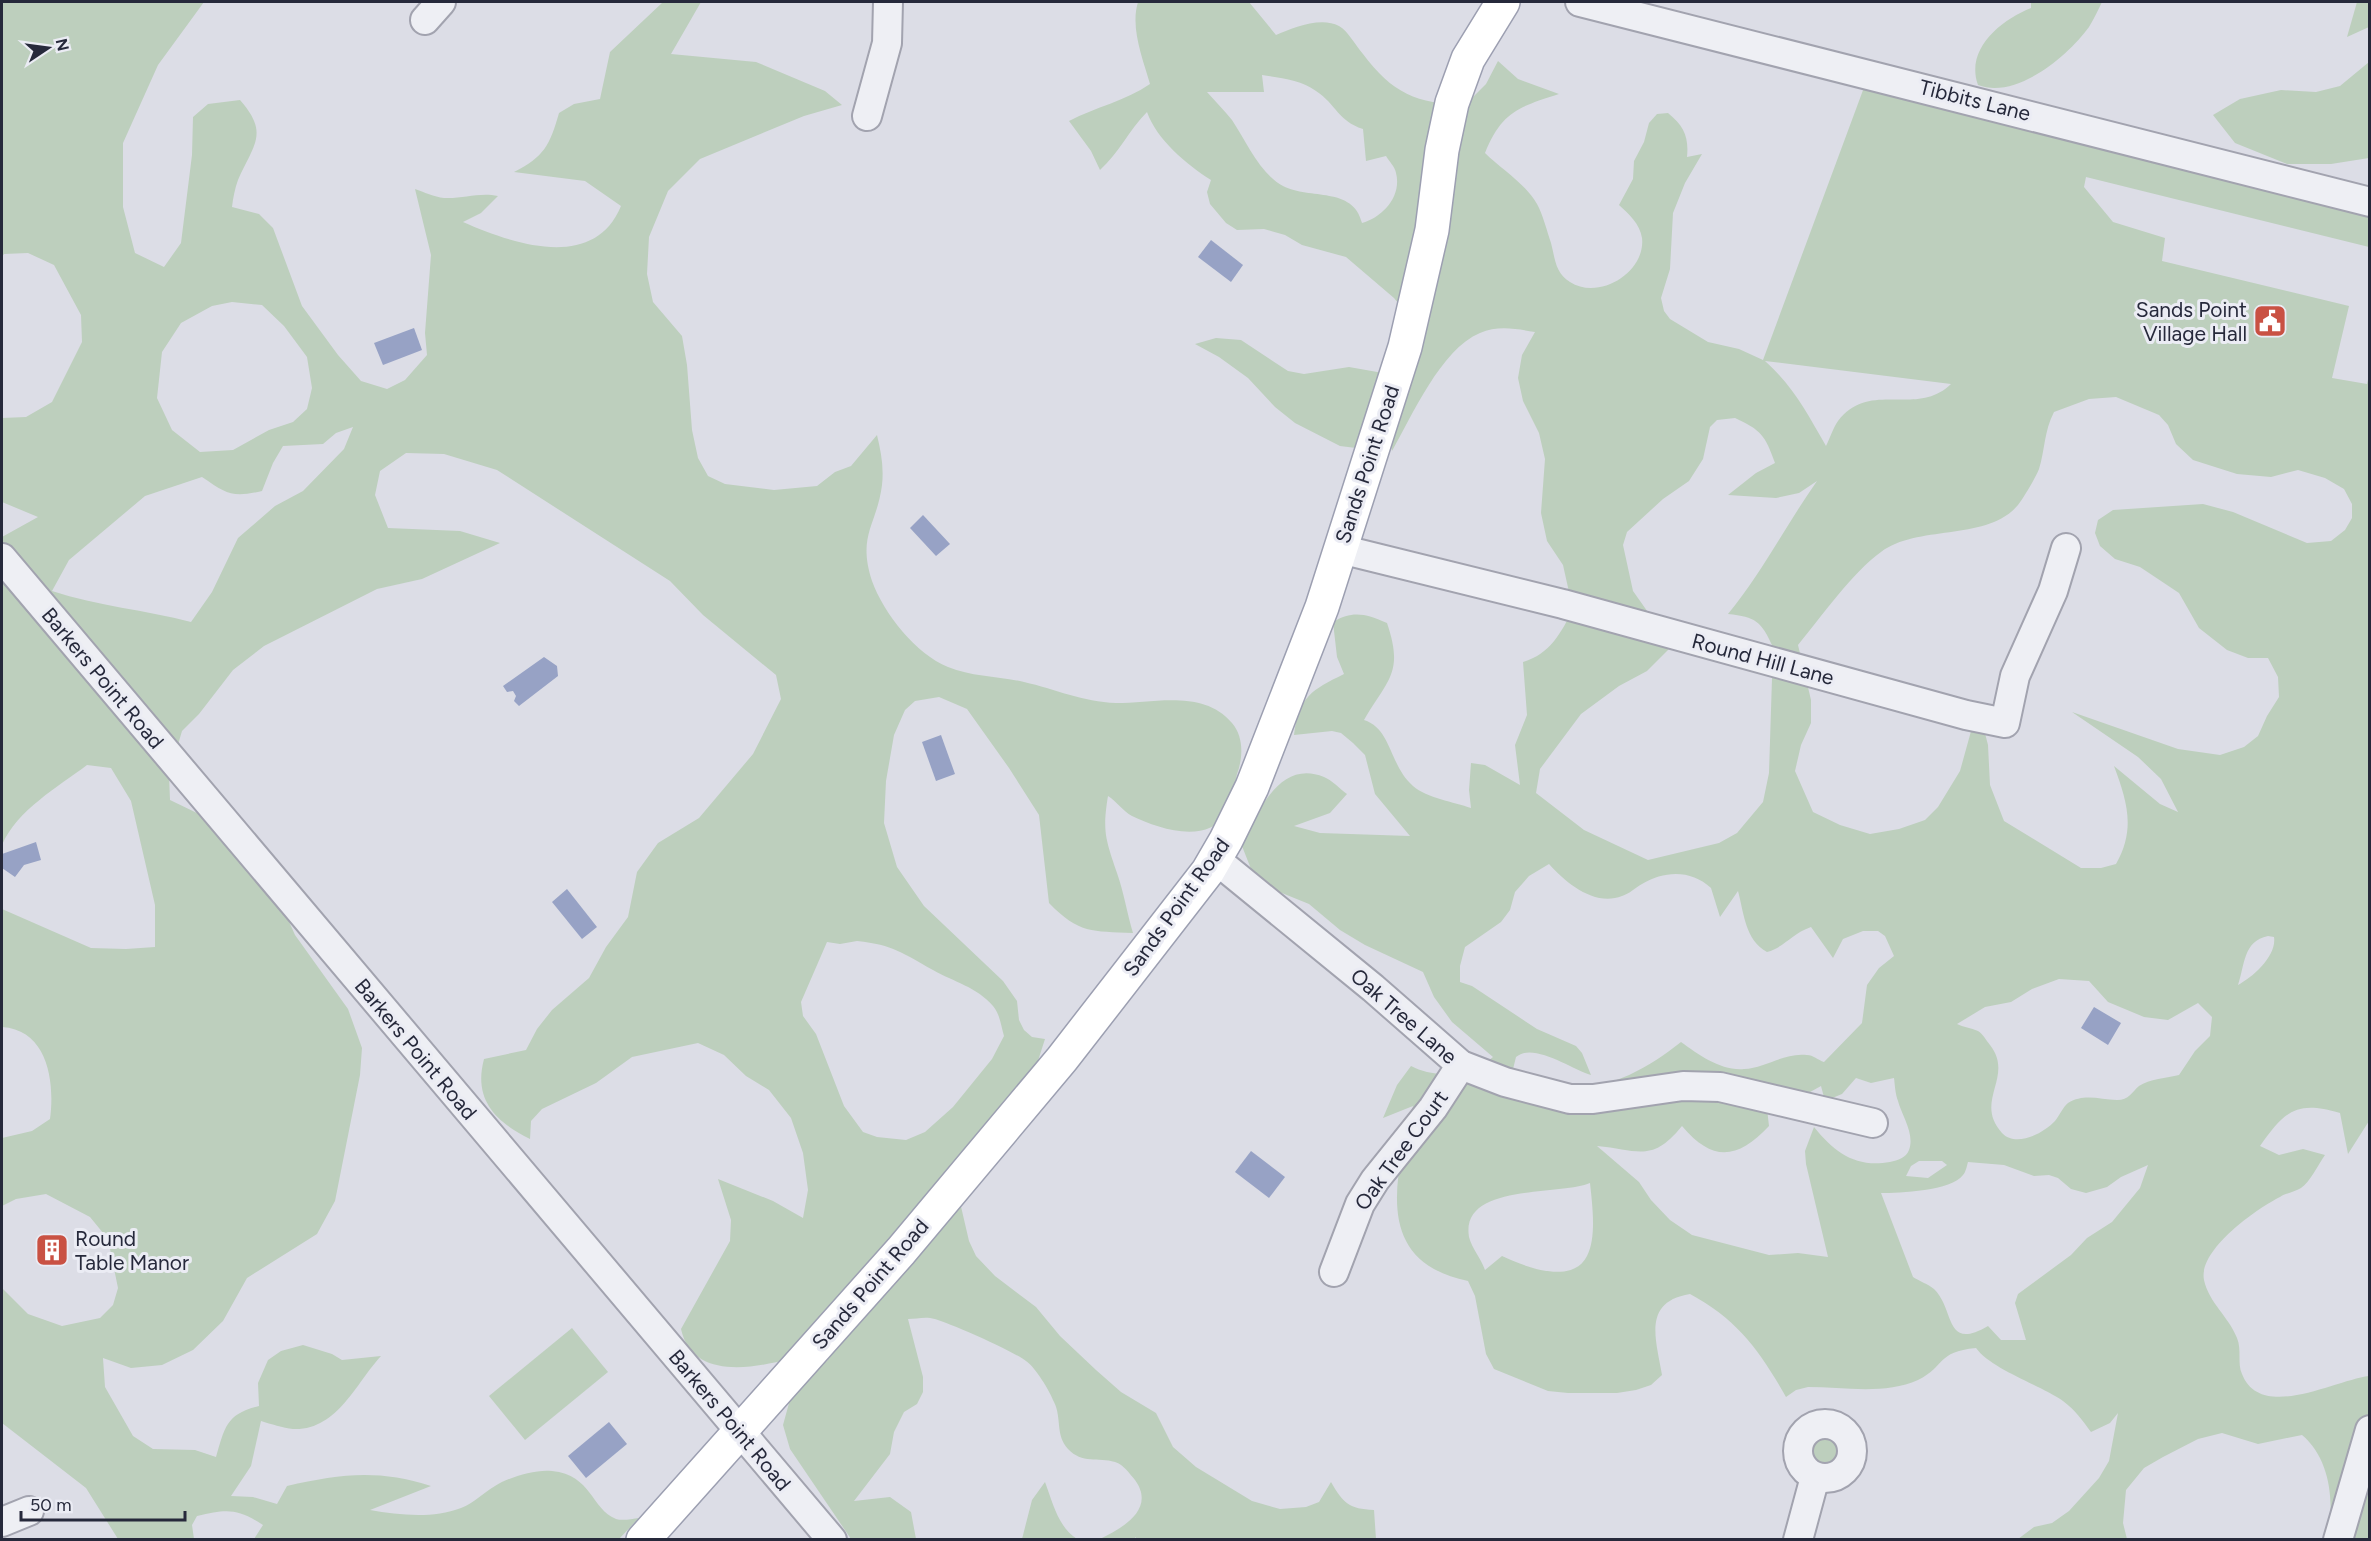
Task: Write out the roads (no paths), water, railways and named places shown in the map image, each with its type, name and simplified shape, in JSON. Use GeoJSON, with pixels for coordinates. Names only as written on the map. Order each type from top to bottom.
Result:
{"type":"FeatureCollection","features":[{"type":"Feature","properties":{"kind":"main road","name":"Sands Point Road"},"geometry":{"type":"LineString","coordinates":[[643,1539],[901,1251],[1062,1059],[1215,859],[1252,787],[1322,607],[1405,346],[1432,230],[1442,150],[1452,103],[1468,59],[1503,2]]}},
{"type":"Feature","properties":{"kind":"street"},"geometry":{"type":"LineString","coordinates":[[867,116],[887,43],[888,2]]}},
{"type":"Feature","properties":{"kind":"street","name":"Tibbits Lane"},"geometry":{"type":"LineString","coordinates":[[1580,2],[2370,202]]}},
{"type":"Feature","properties":{"kind":"street","name":"Round Hill Lane"},"geometry":{"type":"LineString","coordinates":[[1340,549],[1563,604],[1966,715],[2005,723],[2015,676],[2053,591],[2066,548]]}},
{"type":"Feature","properties":{"kind":"street","name":"Barkers Point Road"},"geometry":{"type":"LineString","coordinates":[[2,558],[739,1432],[832,1539]]}},
{"type":"Feature","properties":{"kind":"street","name":"Oak Tree Lane"},"geometry":{"type":"LineString","coordinates":[[1215,859],[1373,988],[1461,1065],[1504,1082],[1570,1099],[1593,1099],[1683,1086],[1720,1087],[1873,1123]]}},
{"type":"Feature","properties":{"kind":"street","name":"Oak Tree Court"},"geometry":{"type":"LineString","coordinates":[[1334,1272],[1360,1204],[1375,1180],[1433,1108],[1461,1065]]}},
{"type":"Feature","properties":{"kind":"street"},"geometry":{"type":"LineString","coordinates":[[2338,1539],[2370,1430]]}},
{"type":"Feature","properties":{"kind":"street"},"geometry":{"type":"LineString","coordinates":[[1798,1539],[1815,1477]]}},
{"type":"Feature","properties":{"kind":"street"},"geometry":{"type":"LineString","coordinates":[[2,1522],[29,1511]]}},
{"type":"Feature","properties":{"kind":"water"},"geometry":{"type":"Polygon","coordinates":[[[1211,240],[1243,265],[1231,282],[1198,257],[1211,240]]]}},
{"type":"Feature","properties":{"kind":"water"},"geometry":{"type":"Polygon","coordinates":[[[414,328],[422,350],[383,365],[374,343],[414,328]]]}},
{"type":"Feature","properties":{"kind":"water"},"geometry":{"type":"Polygon","coordinates":[[[923,515],[950,544],[936,556],[910,528],[923,515]]]}},
{"type":"Feature","properties":{"kind":"water"},"geometry":{"type":"Polygon","coordinates":[[[544,657],[557,666],[558,676],[519,706],[514,701],[516,696],[513,691],[507,692],[503,686],[544,657]]]}},
{"type":"Feature","properties":{"kind":"water"},"geometry":{"type":"Polygon","coordinates":[[[941,735],[955,774],[936,781],[922,742],[941,735]]]}},
{"type":"Feature","properties":{"kind":"water"},"geometry":{"type":"Polygon","coordinates":[[[36,842],[41,860],[24,865],[15,877],[2,868],[2,854],[36,842]]]}},
{"type":"Feature","properties":{"kind":"water"},"geometry":{"type":"Polygon","coordinates":[[[567,889],[597,927],[582,939],[552,902],[567,889]]]}},
{"type":"Feature","properties":{"kind":"water"},"geometry":{"type":"Polygon","coordinates":[[[2094,1007],[2121,1023],[2108,1045],[2081,1028],[2094,1007]]]}},
{"type":"Feature","properties":{"kind":"water"},"geometry":{"type":"Polygon","coordinates":[[[1251,1151],[1285,1177],[1269,1198],[1235,1172],[1251,1151]]]}},
{"type":"Feature","properties":{"kind":"water"},"geometry":{"type":"Polygon","coordinates":[[[609,1422],[627,1444],[586,1478],[568,1456],[609,1422]]]}},
{"type":"Feature","properties":{"kind":"place","name":"Sands Point Village Hall"},"geometry":{"type":"Point","coordinates":[2270,321]}},
{"type":"Feature","properties":{"kind":"place","name":"Round Table Manor"},"geometry":{"type":"Point","coordinates":[52,1250]}}]}
